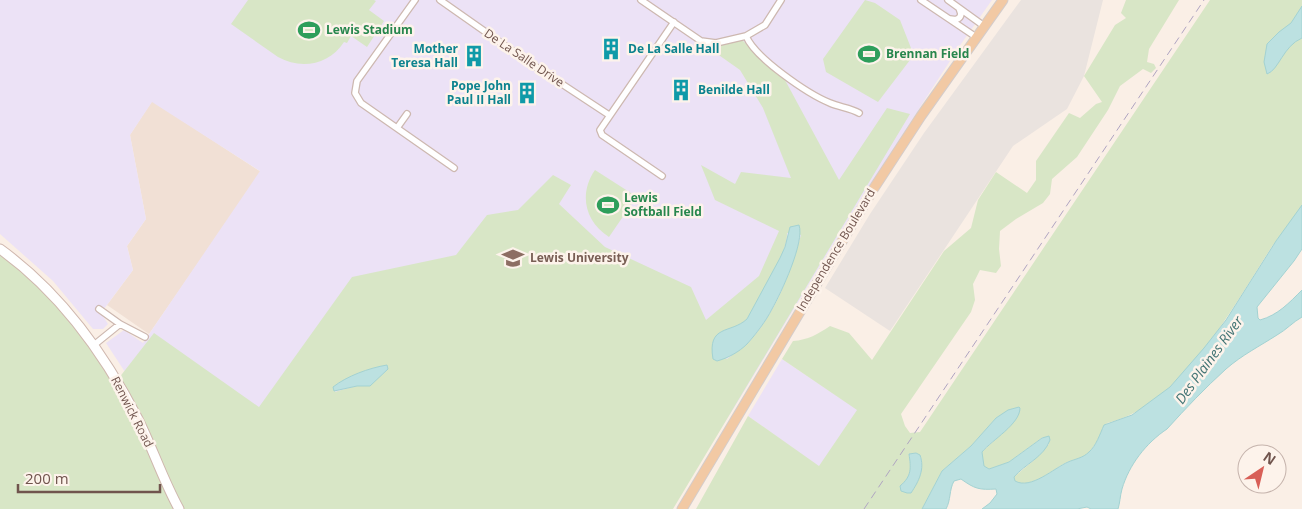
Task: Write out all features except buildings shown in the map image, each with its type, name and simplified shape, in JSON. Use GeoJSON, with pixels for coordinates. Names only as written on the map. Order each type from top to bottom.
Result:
{"type":"FeatureCollection","features":[{"type":"Feature","properties":{"kind":"main road","name":"Independence Boulevard"},"geometry":{"type":"LineString","coordinates":[[682,509],[869,196],[921,116],[1003,0]]}},
{"type":"Feature","properties":{"kind":"street"},"geometry":{"type":"LineString","coordinates":[[415,0],[357,81],[355,93],[361,103],[454,168]]}},
{"type":"Feature","properties":{"kind":"street","name":"De La Salle Drive"},"geometry":{"type":"LineString","coordinates":[[440,0],[609,115]]}},
{"type":"Feature","properties":{"kind":"street"},"geometry":{"type":"LineString","coordinates":[[641,0],[701,41],[716,43],[746,36],[765,25],[781,0]]}},
{"type":"Feature","properties":{"kind":"street"},"geometry":{"type":"LineString","coordinates":[[921,0],[976,37]]}},
{"type":"Feature","properties":{"kind":"street"},"geometry":{"type":"LineString","coordinates":[[948,0],[984,26]]}},
{"type":"Feature","properties":{"kind":"street"},"geometry":{"type":"LineString","coordinates":[[949,19],[956,20],[960,17],[961,11],[958,6]]}},
{"type":"Feature","properties":{"kind":"street"},"geometry":{"type":"LineString","coordinates":[[662,176],[602,136],[600,130],[674,22]]}},
{"type":"Feature","properties":{"kind":"street"},"geometry":{"type":"LineString","coordinates":[[746,36],[748,42],[788,78],[828,102],[859,113]]}},
{"type":"Feature","properties":{"kind":"street"},"geometry":{"type":"LineString","coordinates":[[397,128],[406,114]]}},
{"type":"Feature","properties":{"kind":"street","name":"Renwick Road"},"geometry":{"type":"LineString","coordinates":[[0,250],[38,280],[64,307],[94,345],[113,374],[138,420],[179,509]]}},
{"type":"Feature","properties":{"kind":"street"},"geometry":{"type":"LineString","coordinates":[[99,309],[120,324],[145,337]]}},
{"type":"Feature","properties":{"kind":"street"},"geometry":{"type":"LineString","coordinates":[[94,345],[120,324]]}},
{"type":"Feature","properties":{"kind":"shaded area","name":"Lewis University"},"geometry":{"type":"Polygon","coordinates":[[[0,0],[992,0],[961,44],[865,192],[734,408],[669,509],[127,375],[106,343],[124,330],[143,343],[260,171],[152,102],[130,135],[146,219],[127,246],[133,270],[101,313],[108,324],[103,329],[93,329],[53,281],[0,234],[0,0]]]}},
{"type":"Feature","properties":{"kind":"shaded area"},"geometry":{"type":"Polygon","coordinates":[[[1021,0],[1103,0],[1084,76],[1067,109],[1013,146],[890,331],[825,288],[870,214],[924,133],[1021,0]]]}},
{"type":"Feature","properties":{"kind":"shaded area"},"geometry":{"type":"Polygon","coordinates":[[[152,101],[261,172],[149,334],[107,305],[133,270],[127,246],[146,219],[130,135],[152,101]]]}},
{"type":"Feature","properties":{"kind":"shaded area"},"geometry":{"type":"Polygon","coordinates":[[[782,359],[858,410],[819,467],[748,416],[782,359]]]}},
{"type":"Feature","properties":{"kind":"green space","name":"Lewis Stadium"},"geometry":{"type":"Polygon","coordinates":[[[248,0],[374,0],[376,1],[369,10],[384,21],[367,47],[351,36],[347,43],[344,42],[331,56],[323,60],[305,64],[296,63],[278,57],[231,24],[248,0]]]}},
{"type":"Feature","properties":{"kind":"green space","name":"Brennan Field"},"geometry":{"type":"Polygon","coordinates":[[[865,0],[875,3],[900,20],[911,48],[910,60],[878,102],[826,72],[823,59],[865,0]]]}},
{"type":"Feature","properties":{"kind":"green space"},"geometry":{"type":"Polygon","coordinates":[[[1126,0],[1179,0],[1149,49],[1147,62],[1154,64],[1156,68],[1151,73],[1143,69],[1120,86],[1108,110],[1077,157],[1052,179],[1050,194],[1043,203],[1000,231],[999,249],[1001,266],[996,273],[980,270],[973,284],[975,300],[971,312],[901,414],[905,426],[910,433],[920,432],[1210,0],[1302,0],[1302,205],[1202,352],[1181,376],[1158,397],[1134,413],[1107,423],[1089,453],[1067,462],[1035,481],[1021,483],[1015,481],[1014,477],[1049,444],[1043,437],[1009,462],[989,469],[983,466],[981,454],[1010,426],[1014,408],[996,418],[971,446],[942,471],[922,509],[696,509],[748,416],[819,466],[857,410],[782,359],[793,341],[813,336],[830,326],[849,333],[872,360],[944,251],[971,228],[978,200],[996,172],[1027,193],[1036,180],[1036,161],[1069,113],[1080,118],[1096,104],[1102,102],[1084,76],[1115,25],[1126,18],[1121,13],[1126,0]],[[916,453],[909,454],[911,471],[907,481],[914,487],[922,465],[920,457],[916,453]]]}},
{"type":"Feature","properties":{"kind":"green space"},"geometry":{"type":"Polygon","coordinates":[[[742,40],[785,80],[839,180],[887,108],[910,114],[673,509],[0,509],[0,255],[34,282],[64,313],[115,383],[154,333],[259,407],[352,277],[456,255],[487,215],[518,210],[553,175],[571,185],[559,204],[605,247],[691,287],[706,320],[759,276],[779,231],[715,200],[701,165],[735,184],[741,172],[791,178],[763,108],[740,70],[706,46],[742,40]],[[787,233],[783,253],[778,264],[747,319],[719,336],[712,346],[727,359],[746,345],[756,334],[780,293],[801,235],[787,233]],[[387,366],[374,368],[337,384],[335,392],[364,384],[377,378],[388,369],[387,366]]]}},
{"type":"Feature","properties":{"kind":"green space","name":"Lewis Softball Field"},"geometry":{"type":"Polygon","coordinates":[[[595,170],[634,195],[635,199],[609,237],[594,223],[589,215],[587,206],[587,188],[595,170]]]}},
{"type":"Feature","properties":{"kind":"water"},"geometry":{"type":"Polygon","coordinates":[[[1302,6],[1302,38],[1290,46],[1275,68],[1267,74],[1264,62],[1267,44],[1291,23],[1302,6]]]}},
{"type":"Feature","properties":{"kind":"water","name":"Des Plaines River"},"geometry":{"type":"Polygon","coordinates":[[[1302,205],[1302,249],[1257,307],[1258,318],[1260,320],[1266,318],[1283,308],[1302,290],[1302,317],[1226,369],[1167,429],[1145,448],[1125,480],[1118,509],[1091,509],[1087,507],[1077,509],[982,509],[997,494],[996,489],[977,488],[961,479],[954,481],[946,509],[922,509],[942,471],[971,446],[996,418],[1008,410],[1020,408],[1019,414],[1011,426],[982,452],[984,466],[989,469],[1009,462],[1042,438],[1049,436],[1050,440],[1047,446],[1039,456],[1018,472],[1014,477],[1015,481],[1028,483],[1035,481],[1068,462],[1087,454],[1096,443],[1104,425],[1132,415],[1170,387],[1204,348],[1226,320],[1276,241],[1302,205]]]}},
{"type":"Feature","properties":{"kind":"water"},"geometry":{"type":"Polygon","coordinates":[[[799,225],[799,243],[791,267],[781,292],[767,318],[754,336],[740,350],[721,360],[713,359],[712,348],[717,335],[741,324],[747,319],[780,258],[790,227],[799,225]]]}},
{"type":"Feature","properties":{"kind":"water"},"geometry":{"type":"Polygon","coordinates":[[[387,365],[388,369],[370,386],[357,386],[334,391],[333,387],[351,376],[387,365]]]}},
{"type":"Feature","properties":{"kind":"water"},"geometry":{"type":"Polygon","coordinates":[[[916,453],[920,455],[922,465],[919,479],[911,493],[907,493],[901,491],[900,486],[909,475],[909,454],[916,453]]]}},
{"type":"Feature","properties":{"kind":"railway"},"geometry":{"type":"LineString","coordinates":[[864,509],[1204,0]]}},
{"type":"Feature","properties":{"kind":"place","name":"Lewis Stadium"},"geometry":{"type":"Point","coordinates":[309,30]}},
{"type":"Feature","properties":{"kind":"place","name":"De La Salle Hall"},"geometry":{"type":"Point","coordinates":[611,49]}},
{"type":"Feature","properties":{"kind":"place","name":"Brennan Field"},"geometry":{"type":"Point","coordinates":[869,54]}},
{"type":"Feature","properties":{"kind":"place","name":"Mother Teresa Hall"},"geometry":{"type":"Point","coordinates":[474,56]}},
{"type":"Feature","properties":{"kind":"place","name":"Benilde Hall"},"geometry":{"type":"Point","coordinates":[681,90]}},
{"type":"Feature","properties":{"kind":"place","name":"Pope John Paul II Hall"},"geometry":{"type":"Point","coordinates":[527,93]}},
{"type":"Feature","properties":{"kind":"place","name":"Lewis Softball Field"},"geometry":{"type":"Point","coordinates":[608,205]}},
{"type":"Feature","properties":{"kind":"place","name":"Lewis University"},"geometry":{"type":"Point","coordinates":[513,258]}}]}
